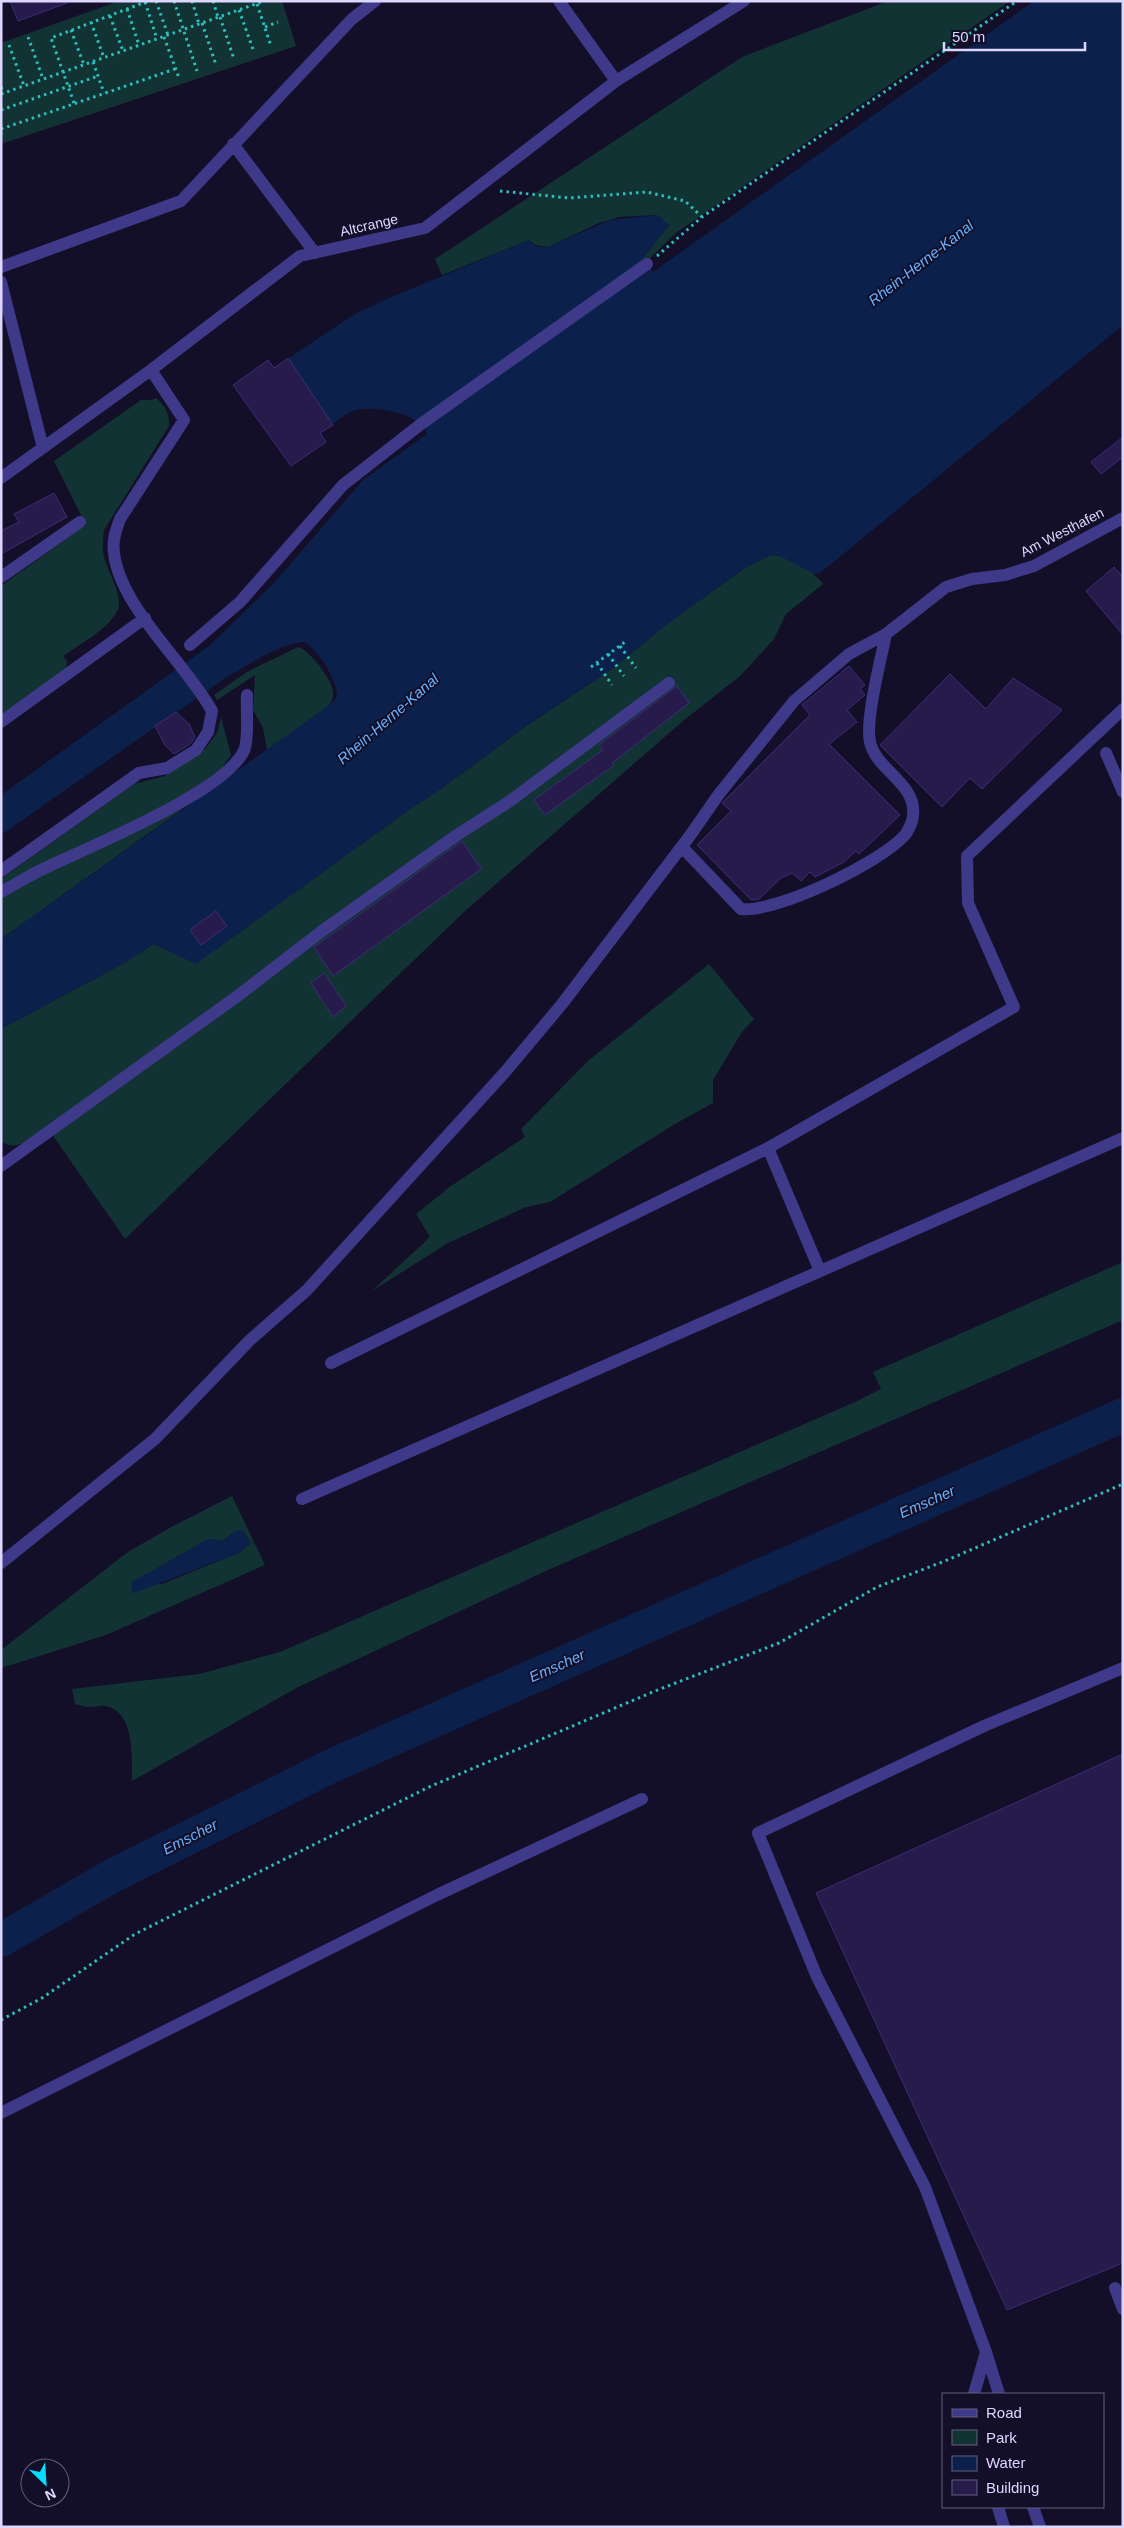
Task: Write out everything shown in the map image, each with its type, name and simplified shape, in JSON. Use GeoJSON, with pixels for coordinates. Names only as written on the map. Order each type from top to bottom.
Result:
{"type":"FeatureCollection","features":[{"type":"Feature","properties":{"kind":"street"},"geometry":{"type":"LineString","coordinates":[[1,266],[181,200],[352,19],[375,1]]}},
{"type":"Feature","properties":{"kind":"street"},"geometry":{"type":"LineString","coordinates":[[559,1],[616,81]]}},
{"type":"Feature","properties":{"kind":"street","name":"Altcrange"},"geometry":{"type":"LineString","coordinates":[[1,478],[151,370],[300,256],[424,228],[616,81],[744,1]]}},
{"type":"Feature","properties":{"kind":"street"},"geometry":{"type":"LineString","coordinates":[[233,144],[315,253]]}},
{"type":"Feature","properties":{"kind":"street"},"geometry":{"type":"LineString","coordinates":[[190,644],[240,602],[343,485],[421,424],[647,264]]}},
{"type":"Feature","properties":{"kind":"street"},"geometry":{"type":"LineString","coordinates":[[1,282],[43,448]]}},
{"type":"Feature","properties":{"kind":"street"},"geometry":{"type":"LineString","coordinates":[[1,870],[139,773],[168,768],[196,750],[208,732],[212,711],[181,664],[127,596],[114,552],[114,536],[120,519],[184,420],[151,370]]}},
{"type":"Feature","properties":{"kind":"street","name":"Am Westhafen"},"geometry":{"type":"LineString","coordinates":[[1,1563],[154,1439],[249,1341],[307,1290],[525,1049],[562,1004],[682,847],[719,794],[794,702],[849,654],[886,634],[946,587],[972,578],[1005,575],[1034,566],[1123,518]]}},
{"type":"Feature","properties":{"kind":"street"},"geometry":{"type":"LineString","coordinates":[[1,577],[80,522]]}},
{"type":"Feature","properties":{"kind":"street"},"geometry":{"type":"LineString","coordinates":[[1,722],[145,618]]}},
{"type":"Feature","properties":{"kind":"street"},"geometry":{"type":"LineString","coordinates":[[682,847],[741,909],[754,910],[812,890],[877,858],[906,835],[914,815],[910,798],[894,775],[876,759],[870,743],[868,727],[886,634]]}},
{"type":"Feature","properties":{"kind":"street"},"geometry":{"type":"LineString","coordinates":[[3,1161],[239,995],[329,926],[457,835],[510,801],[669,684]]}},
{"type":"Feature","properties":{"kind":"street"},"geometry":{"type":"LineString","coordinates":[[1,892],[44,868],[168,811],[225,772],[239,758],[245,748],[247,695]]}},
{"type":"Feature","properties":{"kind":"street"},"geometry":{"type":"LineString","coordinates":[[332,1363],[768,1148],[1014,1007],[968,903],[967,856],[1123,709]]}},
{"type":"Feature","properties":{"kind":"street"},"geometry":{"type":"LineString","coordinates":[[1106,753],[1123,792]]}},
{"type":"Feature","properties":{"kind":"street"},"geometry":{"type":"LineString","coordinates":[[302,1499],[1123,1138]]}},
{"type":"Feature","properties":{"kind":"street"},"geometry":{"type":"LineString","coordinates":[[768,1148],[820,1271]]}},
{"type":"Feature","properties":{"kind":"street"},"geometry":{"type":"LineString","coordinates":[[999,2393],[986,2352],[925,2187],[817,1977],[758,1833],[984,1726],[1123,1668]]}},
{"type":"Feature","properties":{"kind":"street"},"geometry":{"type":"LineString","coordinates":[[1,2113],[437,1895],[642,1799]]}},
{"type":"Feature","properties":{"kind":"street"},"geometry":{"type":"LineString","coordinates":[[1115,2288],[1123,2309]]}},
{"type":"Feature","properties":{"kind":"street"},"geometry":{"type":"LineString","coordinates":[[974,2393],[986,2352]]}},
{"type":"Feature","properties":{"kind":"street"},"geometry":{"type":"LineString","coordinates":[[998,2508],[1004,2527]]}},
{"type":"Feature","properties":{"kind":"street"},"geometry":{"type":"LineString","coordinates":[[1033,2508],[1040,2527]]}},
{"type":"Feature","properties":{"kind":"path"},"geometry":{"type":"LineString","coordinates":[[156,1],[179,78]]}},
{"type":"Feature","properties":{"kind":"path"},"geometry":{"type":"LineString","coordinates":[[174,1],[197,71]]}},
{"type":"Feature","properties":{"kind":"path"},"geometry":{"type":"LineString","coordinates":[[192,1],[216,65]]}},
{"type":"Feature","properties":{"kind":"path"},"geometry":{"type":"LineString","coordinates":[[213,1],[234,59]]}},
{"type":"Feature","properties":{"kind":"path"},"geometry":{"type":"LineString","coordinates":[[1,87],[2,94],[264,1]]}},
{"type":"Feature","properties":{"kind":"path"},"geometry":{"type":"LineString","coordinates":[[647,264],[702,217],[1017,1]]}},
{"type":"Feature","properties":{"kind":"path"},"geometry":{"type":"LineString","coordinates":[[74,104],[51,38],[146,2],[157,39]]}},
{"type":"Feature","properties":{"kind":"path"},"geometry":{"type":"LineString","coordinates":[[257,4],[272,46]]}},
{"type":"Feature","properties":{"kind":"path"},"geometry":{"type":"LineString","coordinates":[[127,9],[140,45]]}},
{"type":"Feature","properties":{"kind":"path"},"geometry":{"type":"LineString","coordinates":[[239,10],[254,52]]}},
{"type":"Feature","properties":{"kind":"path"},"geometry":{"type":"LineString","coordinates":[[110,16],[123,51]]}},
{"type":"Feature","properties":{"kind":"path"},"geometry":{"type":"LineString","coordinates":[[91,22],[104,58]]}},
{"type":"Feature","properties":{"kind":"path"},"geometry":{"type":"LineString","coordinates":[[265,27],[278,22]]}},
{"type":"Feature","properties":{"kind":"path"},"geometry":{"type":"LineString","coordinates":[[71,30],[84,65]]}},
{"type":"Feature","properties":{"kind":"path"},"geometry":{"type":"LineString","coordinates":[[28,37],[43,79]]}},
{"type":"Feature","properties":{"kind":"path"},"geometry":{"type":"LineString","coordinates":[[9,45],[24,86]]}},
{"type":"Feature","properties":{"kind":"path"},"geometry":{"type":"LineString","coordinates":[[93,62],[104,93]]}},
{"type":"Feature","properties":{"kind":"path"},"geometry":{"type":"LineString","coordinates":[[1,129],[175,68]]}},
{"type":"Feature","properties":{"kind":"path"},"geometry":{"type":"LineString","coordinates":[[1,110],[98,76]]}},
{"type":"Feature","properties":{"kind":"path"},"geometry":{"type":"LineString","coordinates":[[477,188],[570,198],[647,192],[686,201],[702,217]]}},
{"type":"Feature","properties":{"kind":"path"},"geometry":{"type":"LineString","coordinates":[[591,667],[625,642]]}},
{"type":"Feature","properties":{"kind":"path"},"geometry":{"type":"LineString","coordinates":[[620,646],[636,668]]}},
{"type":"Feature","properties":{"kind":"path"},"geometry":{"type":"LineString","coordinates":[[608,654],[624,676]]}},
{"type":"Feature","properties":{"kind":"path"},"geometry":{"type":"LineString","coordinates":[[596,663],[612,685]]}},
{"type":"Feature","properties":{"kind":"path"},"geometry":{"type":"LineString","coordinates":[[1,2020],[42,1998],[135,1934],[429,1787],[655,1691],[780,1643],[877,1587],[945,1561],[1123,1484]]}},
{"type":"Feature","properties":{"kind":"green space"},"geometry":{"type":"Polygon","coordinates":[[[119,1],[282,1],[296,46],[1,144],[1,43],[119,1]]]}},
{"type":"Feature","properties":{"kind":"green space"},"geometry":{"type":"Polygon","coordinates":[[[888,1],[1010,1],[676,233],[646,262],[643,258],[669,225],[657,215],[619,217],[599,223],[548,247],[535,245],[529,240],[442,275],[435,259],[742,57],[888,1]]]}},
{"type":"Feature","properties":{"kind":"green space"},"geometry":{"type":"Polygon","coordinates":[[[156,398],[166,411],[169,418],[169,426],[104,530],[103,554],[116,586],[119,602],[118,609],[104,627],[63,656],[67,661],[66,669],[1,715],[1,586],[86,525],[54,461],[141,400],[156,398]]]}},
{"type":"Feature","properties":{"kind":"green space"},"geometry":{"type":"Polygon","coordinates":[[[771,555],[800,564],[823,584],[786,614],[774,639],[740,676],[683,721],[465,911],[125,1239],[47,1127],[19,1145],[13,1146],[1,1141],[1,1029],[126,962],[153,944],[212,952],[529,724],[609,671],[670,622],[746,567],[771,555]]]}},
{"type":"Feature","properties":{"kind":"green space"},"geometry":{"type":"Polygon","coordinates":[[[298,647],[314,659],[329,680],[332,686],[332,699],[329,706],[267,750],[263,728],[253,710],[255,675],[217,700],[214,695],[247,672],[298,647]]]}},
{"type":"Feature","properties":{"kind":"green space"},"geometry":{"type":"Polygon","coordinates":[[[221,717],[231,755],[221,769],[167,808],[1,888],[1,879],[134,784],[165,776],[205,749],[217,733],[221,717]]]}},
{"type":"Feature","properties":{"kind":"green space"},"geometry":{"type":"Polygon","coordinates":[[[184,808],[1,939],[1,897],[43,873],[184,808]]]}},
{"type":"Feature","properties":{"kind":"green space"},"geometry":{"type":"Polygon","coordinates":[[[709,964],[754,1019],[742,1032],[713,1080],[713,1103],[675,1124],[550,1202],[526,1207],[448,1243],[372,1291],[430,1237],[416,1214],[451,1186],[525,1137],[521,1129],[588,1061],[709,964]]]}},
{"type":"Feature","properties":{"kind":"green space"},"geometry":{"type":"Polygon","coordinates":[[[1123,1262],[1123,1320],[548,1570],[298,1687],[132,1781],[130,1737],[122,1717],[115,1710],[106,1706],[88,1707],[75,1704],[72,1689],[199,1674],[280,1652],[855,1402],[881,1389],[873,1372],[1123,1262]]]}},
{"type":"Feature","properties":{"kind":"green space"},"geometry":{"type":"Polygon","coordinates":[[[232,1496],[265,1565],[106,1635],[1,1668],[1,1650],[128,1552],[173,1526],[232,1496]],[[235,1531],[223,1541],[208,1539],[133,1582],[162,1584],[241,1552],[235,1531]]]}},
{"type":"Feature","properties":{"kind":"water","name":"Rhein-Herne-Kanal"},"geometry":{"type":"Polygon","coordinates":[[[1034,1],[1123,1],[1123,325],[820,573],[814,574],[778,555],[771,555],[746,567],[670,622],[609,671],[529,724],[196,964],[153,944],[126,962],[1,1029],[1,939],[328,706],[337,697],[335,683],[331,675],[321,658],[309,645],[304,642],[285,646],[263,656],[224,679],[1,835],[1,795],[209,646],[273,584],[363,480],[427,434],[422,425],[415,420],[398,413],[378,409],[353,411],[320,433],[274,368],[355,314],[529,240],[535,246],[548,247],[610,220],[657,215],[669,225],[643,258],[653,272],[1034,1]]]}},
{"type":"Feature","properties":{"kind":"water"},"geometry":{"type":"Polygon","coordinates":[[[243,1530],[251,1543],[241,1552],[134,1593],[131,1592],[132,1582],[208,1539],[223,1541],[235,1531],[243,1530]]]}},
{"type":"Feature","properties":{"kind":"building"},"geometry":{"type":"Polygon","coordinates":[[[10,1],[67,1],[67,3],[18,21],[10,1]]]}},
{"type":"Feature","properties":{"kind":"building"},"geometry":{"type":"Polygon","coordinates":[[[288,358],[333,425],[320,433],[326,442],[291,466],[233,385],[268,360],[274,368],[288,358]]]}},
{"type":"Feature","properties":{"kind":"building"},"geometry":{"type":"Polygon","coordinates":[[[1123,437],[1123,457],[1101,474],[1091,462],[1123,437]]]}},
{"type":"Feature","properties":{"kind":"building"},"geometry":{"type":"Polygon","coordinates":[[[54,493],[67,517],[1,554],[1,531],[19,522],[14,514],[54,493]]]}},
{"type":"Feature","properties":{"kind":"building"},"geometry":{"type":"Polygon","coordinates":[[[1114,567],[1123,577],[1123,635],[1086,591],[1114,567]]]}},
{"type":"Feature","properties":{"kind":"building"},"geometry":{"type":"Polygon","coordinates":[[[849,666],[865,685],[860,689],[865,695],[847,710],[857,722],[829,744],[900,815],[859,854],[856,851],[844,862],[815,877],[810,872],[801,881],[792,873],[781,878],[759,899],[751,900],[697,845],[731,811],[722,803],[810,715],[802,705],[849,666]]]}},
{"type":"Feature","properties":{"kind":"building"},"geometry":{"type":"Polygon","coordinates":[[[950,674],[986,709],[1013,678],[1062,710],[982,789],[970,778],[942,807],[880,745],[950,674]]]}},
{"type":"Feature","properties":{"kind":"building"},"geometry":{"type":"Polygon","coordinates":[[[677,686],[689,703],[612,763],[614,765],[545,815],[534,800],[603,750],[599,745],[677,686]]]}},
{"type":"Feature","properties":{"kind":"building"},"geometry":{"type":"Polygon","coordinates":[[[176,712],[189,724],[195,737],[190,744],[174,754],[165,745],[155,726],[176,712]]]}},
{"type":"Feature","properties":{"kind":"building"},"geometry":{"type":"Polygon","coordinates":[[[462,841],[481,869],[333,976],[314,947],[462,841]]]}},
{"type":"Feature","properties":{"kind":"building"},"geometry":{"type":"Polygon","coordinates":[[[216,911],[227,926],[201,945],[190,930],[216,911]]]}},
{"type":"Feature","properties":{"kind":"building"},"geometry":{"type":"Polygon","coordinates":[[[324,973],[346,1006],[333,1017],[311,983],[324,973]]]}},
{"type":"Feature","properties":{"kind":"building"},"geometry":{"type":"Polygon","coordinates":[[[1123,1754],[1123,2263],[1007,2310],[816,1893],[1123,1754]]]}},
{"type":"Feature","properties":{"kind":"waterway","name":"Emscher"},"geometry":{"type":"LineString","coordinates":[[1,1940],[112,1876],[329,1767],[1123,1415]]}}]}
